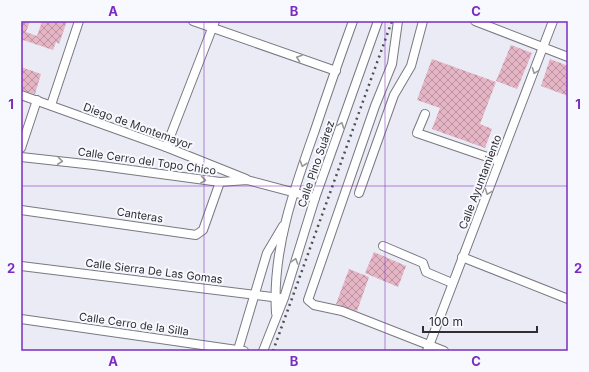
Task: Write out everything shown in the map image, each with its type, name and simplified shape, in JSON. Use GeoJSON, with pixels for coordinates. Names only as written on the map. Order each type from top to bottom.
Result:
{"type":"FeatureCollection","features":[{"type":"Feature","properties":{"kind":"street"},"geometry":{"type":"LineString","coordinates":[[51,105],[79,21]]}},
{"type":"Feature","properties":{"kind":"street"},"geometry":{"type":"LineString","coordinates":[[193,21],[214,24],[336,70]]}},
{"type":"Feature","properties":{"kind":"street","name":"Calle Pino Suárez"},"geometry":{"type":"LineString","coordinates":[[263,351],[276,314],[279,298],[285,223],[293,192],[353,21]]}},
{"type":"Feature","properties":{"kind":"street","name":"Calle Pino Suárez"},"geometry":{"type":"LineString","coordinates":[[279,298],[378,21]]}},
{"type":"Feature","properties":{"kind":"street"},"geometry":{"type":"LineString","coordinates":[[398,21],[392,64],[375,106],[308,300],[311,303],[342,312],[428,348],[444,351]]}},
{"type":"Feature","properties":{"kind":"street"},"geometry":{"type":"LineString","coordinates":[[359,194],[393,99],[411,66],[423,21]]}},
{"type":"Feature","properties":{"kind":"street"},"geometry":{"type":"LineString","coordinates":[[475,21],[568,57]]}},
{"type":"Feature","properties":{"kind":"street","name":"Calle Ayuntamiento"},"geometry":{"type":"LineString","coordinates":[[428,348],[554,21]]}},
{"type":"Feature","properties":{"kind":"street"},"geometry":{"type":"LineString","coordinates":[[166,147],[214,24]]}},
{"type":"Feature","properties":{"kind":"street","name":"Diego de Montemayor"},"geometry":{"type":"LineString","coordinates":[[21,95],[166,147],[247,180]]}},
{"type":"Feature","properties":{"kind":"street"},"geometry":{"type":"LineString","coordinates":[[21,148],[36,100]]}},
{"type":"Feature","properties":{"kind":"street"},"geometry":{"type":"LineString","coordinates":[[425,114],[417,133],[499,161]]}},
{"type":"Feature","properties":{"kind":"street","name":"Calle Cerro del Topo Chico"},"geometry":{"type":"LineString","coordinates":[[21,157],[220,182],[247,180],[315,198]]}},
{"type":"Feature","properties":{"kind":"street","name":"Canteras"},"geometry":{"type":"LineString","coordinates":[[21,210],[196,235],[203,230],[220,182]]}},
{"type":"Feature","properties":{"kind":"street","name":"Calle Pino Suárez"},"geometry":{"type":"LineString","coordinates":[[241,350],[253,296],[269,249],[285,223]]}},
{"type":"Feature","properties":{"kind":"street"},"geometry":{"type":"LineString","coordinates":[[383,246],[423,263],[426,272],[452,283]]}},
{"type":"Feature","properties":{"kind":"street"},"geometry":{"type":"LineString","coordinates":[[462,257],[568,299]]}},
{"type":"Feature","properties":{"kind":"street","name":"Calle Sierra De Las Gomas"},"geometry":{"type":"LineString","coordinates":[[21,266],[253,296],[279,298]]}},
{"type":"Feature","properties":{"kind":"street","name":"Calle Cerro de la Silla"},"geometry":{"type":"LineString","coordinates":[[21,319],[241,350]]}},
{"type":"Feature","properties":{"kind":"building"},"geometry":{"type":"Polygon","coordinates":[[[21,21],[30,21],[26,32],[37,36],[42,21],[67,21],[59,44],[56,42],[53,50],[23,40],[21,43],[21,21]]]}},
{"type":"Feature","properties":{"kind":"building"},"geometry":{"type":"Polygon","coordinates":[[[511,45],[532,53],[517,89],[496,81],[511,45]]]}},
{"type":"Feature","properties":{"kind":"building"},"geometry":{"type":"Polygon","coordinates":[[[432,59],[496,82],[480,124],[492,129],[485,148],[432,129],[440,108],[417,100],[432,59]]]}},
{"type":"Feature","properties":{"kind":"building"},"geometry":{"type":"Polygon","coordinates":[[[550,59],[568,66],[568,96],[541,86],[550,59]]]}},
{"type":"Feature","properties":{"kind":"building"},"geometry":{"type":"Polygon","coordinates":[[[21,67],[41,74],[35,94],[21,90],[21,67]]]}},
{"type":"Feature","properties":{"kind":"building"},"geometry":{"type":"Polygon","coordinates":[[[374,252],[406,266],[398,287],[365,273],[374,252]]]}},
{"type":"Feature","properties":{"kind":"building"},"geometry":{"type":"Polygon","coordinates":[[[349,269],[369,277],[357,311],[336,304],[349,269]]]}},
{"type":"Feature","properties":{"kind":"railway"},"geometry":{"type":"LineString","coordinates":[[273,351],[392,21]]}}]}
